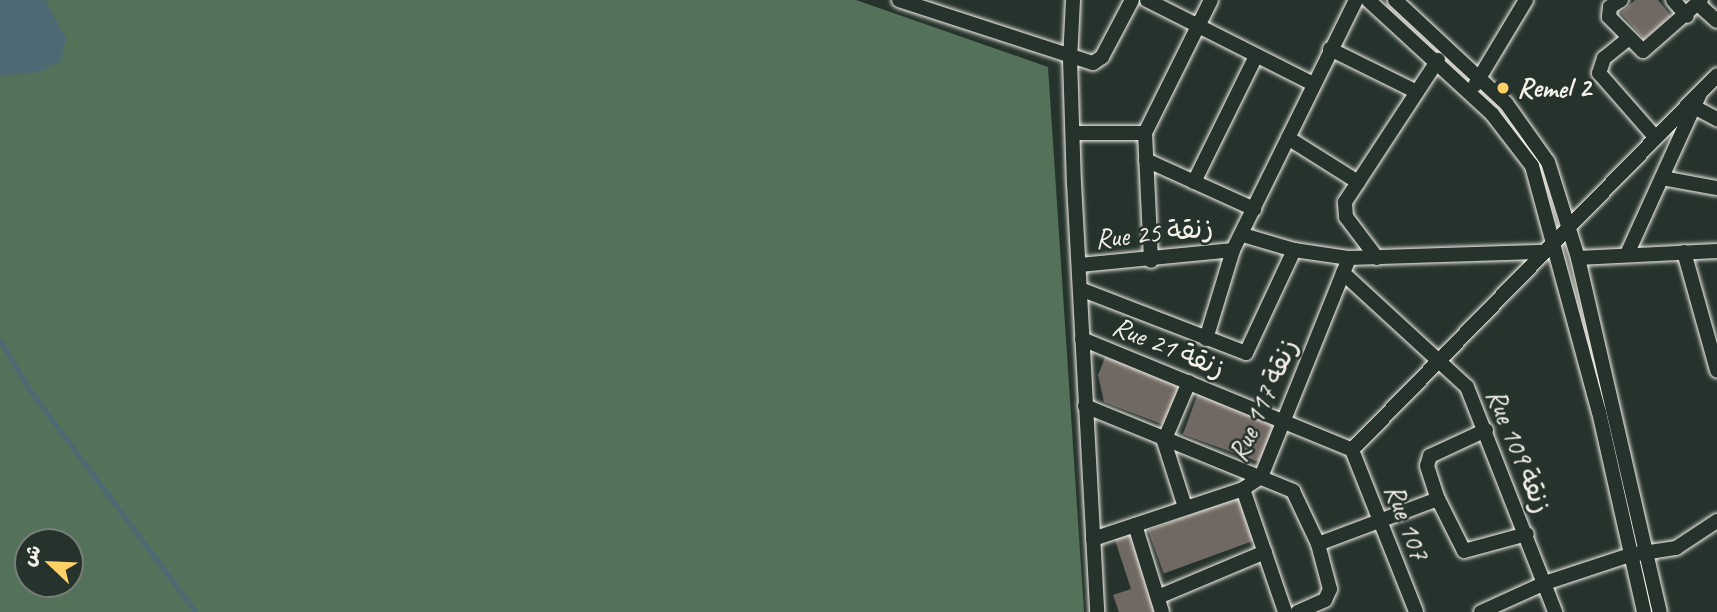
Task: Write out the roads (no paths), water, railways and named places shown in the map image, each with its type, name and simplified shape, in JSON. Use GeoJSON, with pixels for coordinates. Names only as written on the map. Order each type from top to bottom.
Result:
{"type":"FeatureCollection","features":[{"type":"Feature","properties":{"kind":"street"},"geometry":{"type":"LineString","coordinates":[[899,0],[1070,59],[1097,62],[1132,0]]}},
{"type":"Feature","properties":{"kind":"street"},"geometry":{"type":"LineString","coordinates":[[1073,0],[1070,59],[1097,612]]}},
{"type":"Feature","properties":{"kind":"street"},"geometry":{"type":"LineString","coordinates":[[1147,0],[1311,83]]}},
{"type":"Feature","properties":{"kind":"street"},"geometry":{"type":"LineString","coordinates":[[1151,261],[1145,133],[1211,0]]}},
{"type":"Feature","properties":{"kind":"street"},"geometry":{"type":"LineString","coordinates":[[1206,339],[1233,250],[1243,235],[1311,83],[1356,0]]}},
{"type":"Feature","properties":{"kind":"street"},"geometry":{"type":"LineString","coordinates":[[1368,0],[1438,60],[1528,158],[1644,612]]}},
{"type":"Feature","properties":{"kind":"street"},"geometry":{"type":"LineString","coordinates":[[1395,0],[1480,78],[1539,145],[1570,227],[1660,612]]}},
{"type":"Feature","properties":{"kind":"street"},"geometry":{"type":"LineString","coordinates":[[1469,91],[1480,78],[1526,0]]}},
{"type":"Feature","properties":{"kind":"street"},"geometry":{"type":"LineString","coordinates":[[1621,0],[1608,14],[1629,38],[1646,50],[1687,16],[1699,2],[1717,21]]}},
{"type":"Feature","properties":{"kind":"street"},"geometry":{"type":"LineString","coordinates":[[1673,0],[1687,16]]}},
{"type":"Feature","properties":{"kind":"street"},"geometry":{"type":"LineString","coordinates":[[1629,38],[1604,58],[1599,73],[1656,137]]}},
{"type":"Feature","properties":{"kind":"street"},"geometry":{"type":"LineString","coordinates":[[1330,48],[1417,92]]}},
{"type":"Feature","properties":{"kind":"street"},"geometry":{"type":"LineString","coordinates":[[1194,182],[1256,56]]}},
{"type":"Feature","properties":{"kind":"street"},"geometry":{"type":"LineString","coordinates":[[1377,258],[1344,214],[1345,202],[1438,60]]}},
{"type":"Feature","properties":{"kind":"street"},"geometry":{"type":"LineString","coordinates":[[1352,450],[1717,75]]}},
{"type":"Feature","properties":{"kind":"street"},"geometry":{"type":"LineString","coordinates":[[1628,252],[1696,108],[1700,92]]}},
{"type":"Feature","properties":{"kind":"street"},"geometry":{"type":"LineString","coordinates":[[1696,108],[1717,119]]}},
{"type":"Feature","properties":{"kind":"street"},"geometry":{"type":"LineString","coordinates":[[1073,133],[1145,133]]}},
{"type":"Feature","properties":{"kind":"street"},"geometry":{"type":"LineString","coordinates":[[1287,138],[1358,182]]}},
{"type":"Feature","properties":{"kind":"street"},"geometry":{"type":"LineString","coordinates":[[1146,160],[1254,209]]}},
{"type":"Feature","properties":{"kind":"street"},"geometry":{"type":"LineString","coordinates":[[1662,178],[1717,188]]}},
{"type":"Feature","properties":{"kind":"street"},"geometry":{"type":"LineString","coordinates":[[1243,235],[1294,250],[1349,258],[1550,246]]}},
{"type":"Feature","properties":{"kind":"street","name":"Rue 25 زنقة"},"geometry":{"type":"LineString","coordinates":[[1080,265],[1151,261],[1233,250]]}},
{"type":"Feature","properties":{"kind":"street"},"geometry":{"type":"LineString","coordinates":[[1080,289],[1206,339],[1249,353],[1294,250]]}},
{"type":"Feature","properties":{"kind":"street"},"geometry":{"type":"LineString","coordinates":[[1578,258],[1628,252],[1717,251]]}},
{"type":"Feature","properties":{"kind":"street"},"geometry":{"type":"LineString","coordinates":[[1684,252],[1717,370]]}},
{"type":"Feature","properties":{"kind":"street","name":"Rue 117 زنقة"},"geometry":{"type":"LineString","coordinates":[[1093,540],[1243,489],[1261,477],[1349,258]]}},
{"type":"Feature","properties":{"kind":"street","name":"Rue 109 زنقة"},"geometry":{"type":"LineString","coordinates":[[1343,273],[1468,387],[1555,612]]}},
{"type":"Feature","properties":{"kind":"street","name":"Rue 21 زنقة"},"geometry":{"type":"LineString","coordinates":[[1082,339],[1285,419],[1352,450]]}},
{"type":"Feature","properties":{"kind":"street"},"geometry":{"type":"LineString","coordinates":[[1185,508],[1164,441],[1189,382]]}},
{"type":"Feature","properties":{"kind":"street"},"geometry":{"type":"LineString","coordinates":[[1085,406],[1164,441],[1261,477],[1297,495],[1318,544],[1330,589],[1325,600],[1307,611]]}},
{"type":"Feature","properties":{"kind":"street"},"geometry":{"type":"LineString","coordinates":[[1486,430],[1430,456],[1427,466],[1437,499],[1464,551],[1527,534]]}},
{"type":"Feature","properties":{"kind":"street","name":"Rue 107"},"geometry":{"type":"LineString","coordinates":[[1352,450],[1416,612]]}},
{"type":"Feature","properties":{"kind":"street"},"geometry":{"type":"LineString","coordinates":[[1243,489],[1285,612]]}},
{"type":"Feature","properties":{"kind":"street"},"geometry":{"type":"LineString","coordinates":[[1318,544],[1437,499]]}},
{"type":"Feature","properties":{"kind":"street"},"geometry":{"type":"LineString","coordinates":[[1481,612],[1545,583],[1630,555],[1689,542],[1717,521]]}},
{"type":"Feature","properties":{"kind":"street"},"geometry":{"type":"LineString","coordinates":[[1135,525],[1162,612]]}},
{"type":"Feature","properties":{"kind":"street"},"geometry":{"type":"LineString","coordinates":[[1158,597],[1265,552]]}},
{"type":"Feature","properties":{"kind":"water"},"geometry":{"type":"Polygon","coordinates":[[[0,0],[45,0],[66,38],[61,61],[40,72],[0,76],[0,0]]]}},
{"type":"Feature","properties":{"kind":"waterway"},"geometry":{"type":"LineString","coordinates":[[0,340],[30,390],[196,612]]}},
{"type":"Feature","properties":{"kind":"place","name":"Remel 2"},"geometry":{"type":"Point","coordinates":[1503,88]}}]}
